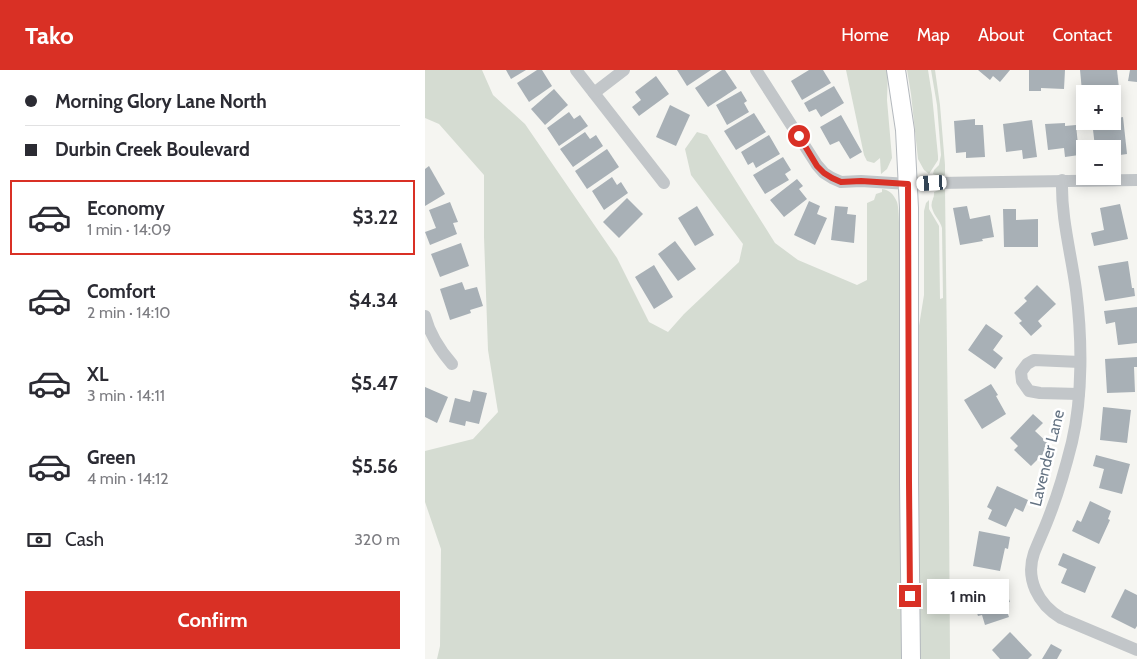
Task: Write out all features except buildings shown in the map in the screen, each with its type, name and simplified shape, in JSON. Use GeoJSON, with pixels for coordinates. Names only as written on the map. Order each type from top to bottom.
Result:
{"type":"FeatureCollection","features":[{"type":"Feature","properties":{"kind":"street"},"geometry":{"type":"LineString","coordinates":[[576,70],[664,183]]}},
{"type":"Feature","properties":{"kind":"street"},"geometry":{"type":"LineString","coordinates":[[594,93],[624,70]]}},
{"type":"Feature","properties":{"kind":"street"},"geometry":{"type":"LineString","coordinates":[[756,70],[817,166],[824,173],[841,182],[861,181],[908,184],[1137,180]]}},
{"type":"Feature","properties":{"kind":"street"},"geometry":{"type":"LineString","coordinates":[[896,70],[905,130],[908,184],[911,659]]}},
{"type":"Feature","properties":{"kind":"street","name":"Lavender Lane"},"geometry":{"type":"LineString","coordinates":[[1061,180],[1063,218],[1077,306],[1080,340],[1079,394],[1073,440],[1063,476],[1032,561],[1033,584],[1043,604],[1061,618],[1137,650]]}},
{"type":"Feature","properties":{"kind":"street"},"geometry":{"type":"LineString","coordinates":[[425,316],[435,343],[452,364]]}},
{"type":"Feature","properties":{"kind":"street"},"geometry":{"type":"LineString","coordinates":[[1079,362],[1034,360],[1027,364],[1021,372],[1022,381],[1029,391],[1079,394]]}},
{"type":"Feature","properties":{"kind":"shaded area"},"geometry":{"type":"Polygon","coordinates":[[[425,70],[482,70],[493,95],[525,124],[617,258],[649,322],[668,332],[684,314],[739,262],[743,244],[691,175],[685,149],[697,132],[707,135],[775,243],[798,260],[857,285],[867,280],[867,203],[874,200],[876,194],[882,192],[882,189],[887,190],[893,195],[898,207],[899,226],[903,659],[437,659],[440,646],[441,549],[425,502],[425,451],[473,439],[498,412],[488,350],[484,175],[439,124],[425,118],[425,70]]]}},
{"type":"Feature","properties":{"kind":"shaded area"},"geometry":{"type":"Polygon","coordinates":[[[846,70],[888,70],[887,100],[892,158],[887,169],[881,174],[880,158],[874,163],[867,161],[864,155],[846,70]]]}},
{"type":"Feature","properties":{"kind":"shaded area"},"geometry":{"type":"Polygon","coordinates":[[[907,70],[928,70],[938,156],[938,160],[929,174],[924,170],[918,159],[907,70]]]}},
{"type":"Feature","properties":{"kind":"shaded area"},"geometry":{"type":"Polygon","coordinates":[[[931,70],[935,70],[945,165],[945,175],[939,176],[933,174],[939,165],[941,155],[937,105],[931,70]]]}},
{"type":"Feature","properties":{"kind":"shaded area"},"geometry":{"type":"Polygon","coordinates":[[[945,189],[950,659],[916,659],[915,436],[918,332],[924,295],[924,211],[929,200],[929,209],[939,226],[940,299],[943,298],[942,228],[933,211],[932,204],[934,192],[945,189]]]}},
{"type":"Feature","properties":{"kind":"route"},"geometry":{"type":"LineString","coordinates":[[799,136],[817,166],[824,173],[841,182],[861,181],[908,184],[910,596]]}}]}
